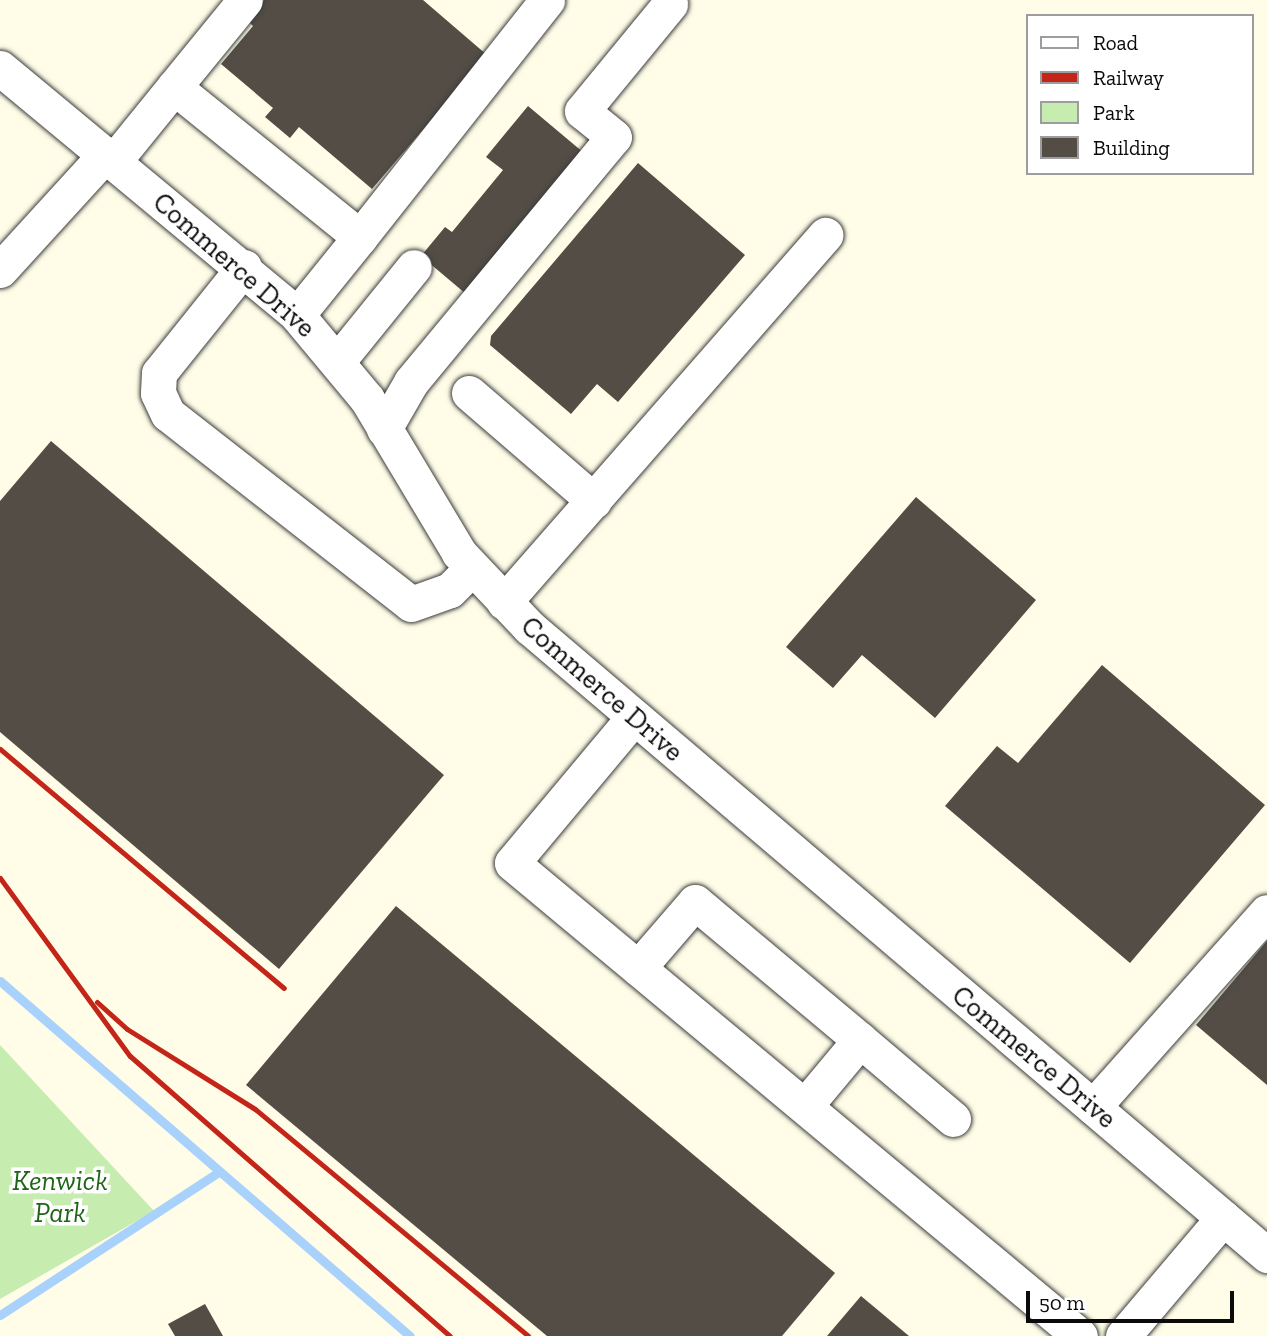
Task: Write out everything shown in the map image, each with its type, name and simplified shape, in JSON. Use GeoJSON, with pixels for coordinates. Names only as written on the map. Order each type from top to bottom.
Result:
{"type":"FeatureCollection","features":[{"type":"Feature","properties":{"kind":"street"},"geometry":{"type":"LineString","coordinates":[[6,251],[110,158],[174,87],[245,0]]}},
{"type":"Feature","properties":{"kind":"street"},"geometry":{"type":"LineString","coordinates":[[296,315],[547,0]]}},
{"type":"Feature","properties":{"kind":"street"},"geometry":{"type":"LineString","coordinates":[[384,429],[411,382],[614,137],[582,111],[670,4]]}},
{"type":"Feature","properties":{"kind":"street","name":"Commerce Drive"},"geometry":{"type":"LineString","coordinates":[[0,68],[244,267],[296,315],[337,362],[384,429],[425,504],[472,568],[504,602],[634,717],[1267,1255]]}},
{"type":"Feature","properties":{"kind":"street"},"geometry":{"type":"LineString","coordinates":[[174,87],[360,237]]}},
{"type":"Feature","properties":{"kind":"street"},"geometry":{"type":"LineString","coordinates":[[504,602],[825,235]]}},
{"type":"Feature","properties":{"kind":"street"},"geometry":{"type":"LineString","coordinates":[[244,267],[159,373],[158,393],[168,414],[411,604],[450,590],[472,568]]}},
{"type":"Feature","properties":{"kind":"street"},"geometry":{"type":"LineString","coordinates":[[337,362],[414,267]]}},
{"type":"Feature","properties":{"kind":"street"},"geometry":{"type":"LineString","coordinates":[[469,393],[594,501]]}},
{"type":"Feature","properties":{"kind":"street"},"geometry":{"type":"LineString","coordinates":[[634,717],[512,863],[1080,1336]]}},
{"type":"Feature","properties":{"kind":"street"},"geometry":{"type":"LineString","coordinates":[[638,968],[695,902],[953,1119]]}},
{"type":"Feature","properties":{"kind":"street"},"geometry":{"type":"LineString","coordinates":[[1093,1107],[1267,912]]}},
{"type":"Feature","properties":{"kind":"street"},"geometry":{"type":"LineString","coordinates":[[805,1106],[860,1040]]}},
{"type":"Feature","properties":{"kind":"street"},"geometry":{"type":"LineString","coordinates":[[1123,1336],[1223,1218]]}},
{"type":"Feature","properties":{"kind":"green space","name":"Kenwick Park"},"geometry":{"type":"Polygon","coordinates":[[[0,1045],[154,1211],[0,1299],[0,1045]]]}},
{"type":"Feature","properties":{"kind":"building"},"geometry":{"type":"Polygon","coordinates":[[[264,0],[423,0],[487,55],[372,189],[299,127],[290,138],[265,117],[273,108],[221,64],[253,26],[247,20],[264,0]]]}},
{"type":"Feature","properties":{"kind":"building"},"geometry":{"type":"Polygon","coordinates":[[[528,106],[584,153],[466,294],[421,256],[445,227],[452,232],[503,170],[486,157],[528,106]]]}},
{"type":"Feature","properties":{"kind":"building"},"geometry":{"type":"Polygon","coordinates":[[[638,163],[745,255],[618,402],[597,384],[571,414],[490,345],[491,336],[638,163]]]}},
{"type":"Feature","properties":{"kind":"building"},"geometry":{"type":"Polygon","coordinates":[[[51,441],[444,775],[279,969],[0,732],[0,501],[51,441]]]}},
{"type":"Feature","properties":{"kind":"building"},"geometry":{"type":"Polygon","coordinates":[[[916,497],[1036,600],[935,718],[862,655],[833,688],[786,647],[916,497]]]}},
{"type":"Feature","properties":{"kind":"building"},"geometry":{"type":"Polygon","coordinates":[[[1102,665],[1265,805],[1130,963],[945,806],[997,746],[1018,763],[1102,665]]]}},
{"type":"Feature","properties":{"kind":"building"},"geometry":{"type":"Polygon","coordinates":[[[396,906],[835,1273],[782,1336],[547,1336],[246,1085],[396,906]]]}},
{"type":"Feature","properties":{"kind":"building"},"geometry":{"type":"Polygon","coordinates":[[[1267,941],[1267,1085],[1196,1025],[1267,941]]]}},
{"type":"Feature","properties":{"kind":"building"},"geometry":{"type":"Polygon","coordinates":[[[861,1296],[909,1336],[827,1336],[861,1296]]]}},
{"type":"Feature","properties":{"kind":"building"},"geometry":{"type":"Polygon","coordinates":[[[205,1304],[223,1336],[175,1336],[168,1324],[205,1304]]]}},
{"type":"Feature","properties":{"kind":"waterway"},"geometry":{"type":"LineString","coordinates":[[0,981],[410,1336]]}},
{"type":"Feature","properties":{"kind":"waterway"},"geometry":{"type":"LineString","coordinates":[[0,1315],[217,1173]]}},
{"type":"Feature","properties":{"kind":"railway"},"geometry":{"type":"LineString","coordinates":[[0,749],[284,988]]}},
{"type":"Feature","properties":{"kind":"railway"},"geometry":{"type":"LineString","coordinates":[[0,878],[130,1056],[450,1336]]}},
{"type":"Feature","properties":{"kind":"railway"},"geometry":{"type":"LineString","coordinates":[[97,1002],[127,1029],[255,1109],[528,1336]]}}]}
